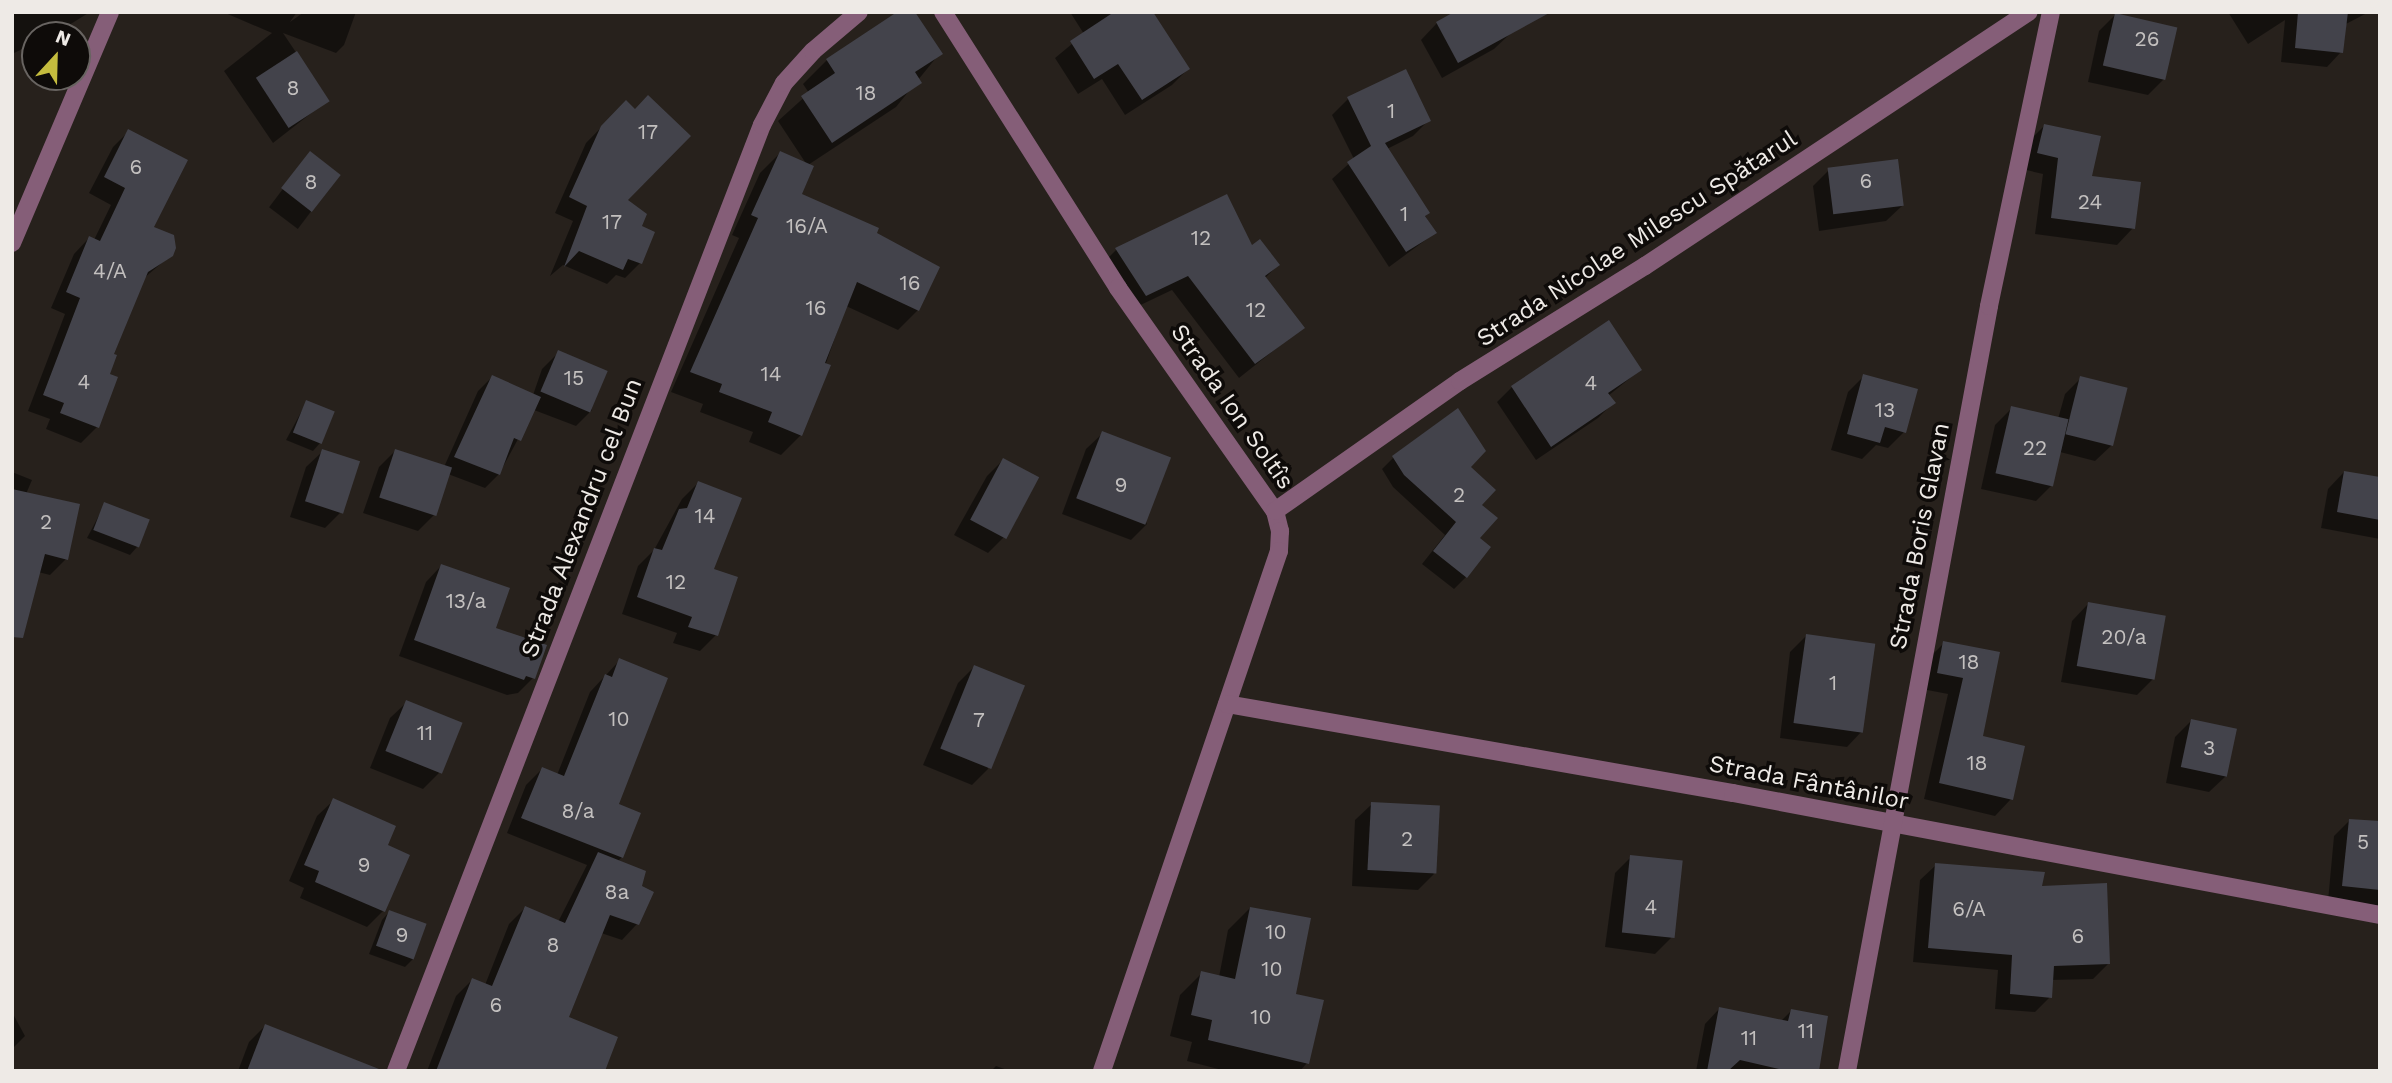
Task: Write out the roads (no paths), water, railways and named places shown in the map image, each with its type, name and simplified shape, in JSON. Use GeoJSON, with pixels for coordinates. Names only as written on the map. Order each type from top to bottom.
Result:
{"type":"FeatureCollection","features":[{"type":"Feature","properties":{"kind":"street"},"geometry":{"type":"LineString","coordinates":[[12,243],[110,12]]}},
{"type":"Feature","properties":{"kind":"street","name":"Strada Alexandru cel Bun"},"geometry":{"type":"LineString","coordinates":[[396,1071],[762,125],[784,83],[813,51],[859,12]]}},
{"type":"Feature","properties":{"kind":"street","name":"Strada Ion Soltîs"},"geometry":{"type":"LineString","coordinates":[[943,12],[1118,288],[1275,511],[1279,551],[1102,1071]]}},
{"type":"Feature","properties":{"kind":"street","name":"Strada Nicolae Milescu Spătarul"},"geometry":{"type":"LineString","coordinates":[[1275,511],[1460,381],[1645,266],[2029,12]]}},
{"type":"Feature","properties":{"kind":"street","name":"Strada Boris Glavan"},"geometry":{"type":"LineString","coordinates":[[1847,1071],[1890,825],[1989,306],[2052,12]]}},
{"type":"Feature","properties":{"kind":"street","name":"Strada Fântânilor"},"geometry":{"type":"LineString","coordinates":[[1227,704],[2380,915]]}}]}
